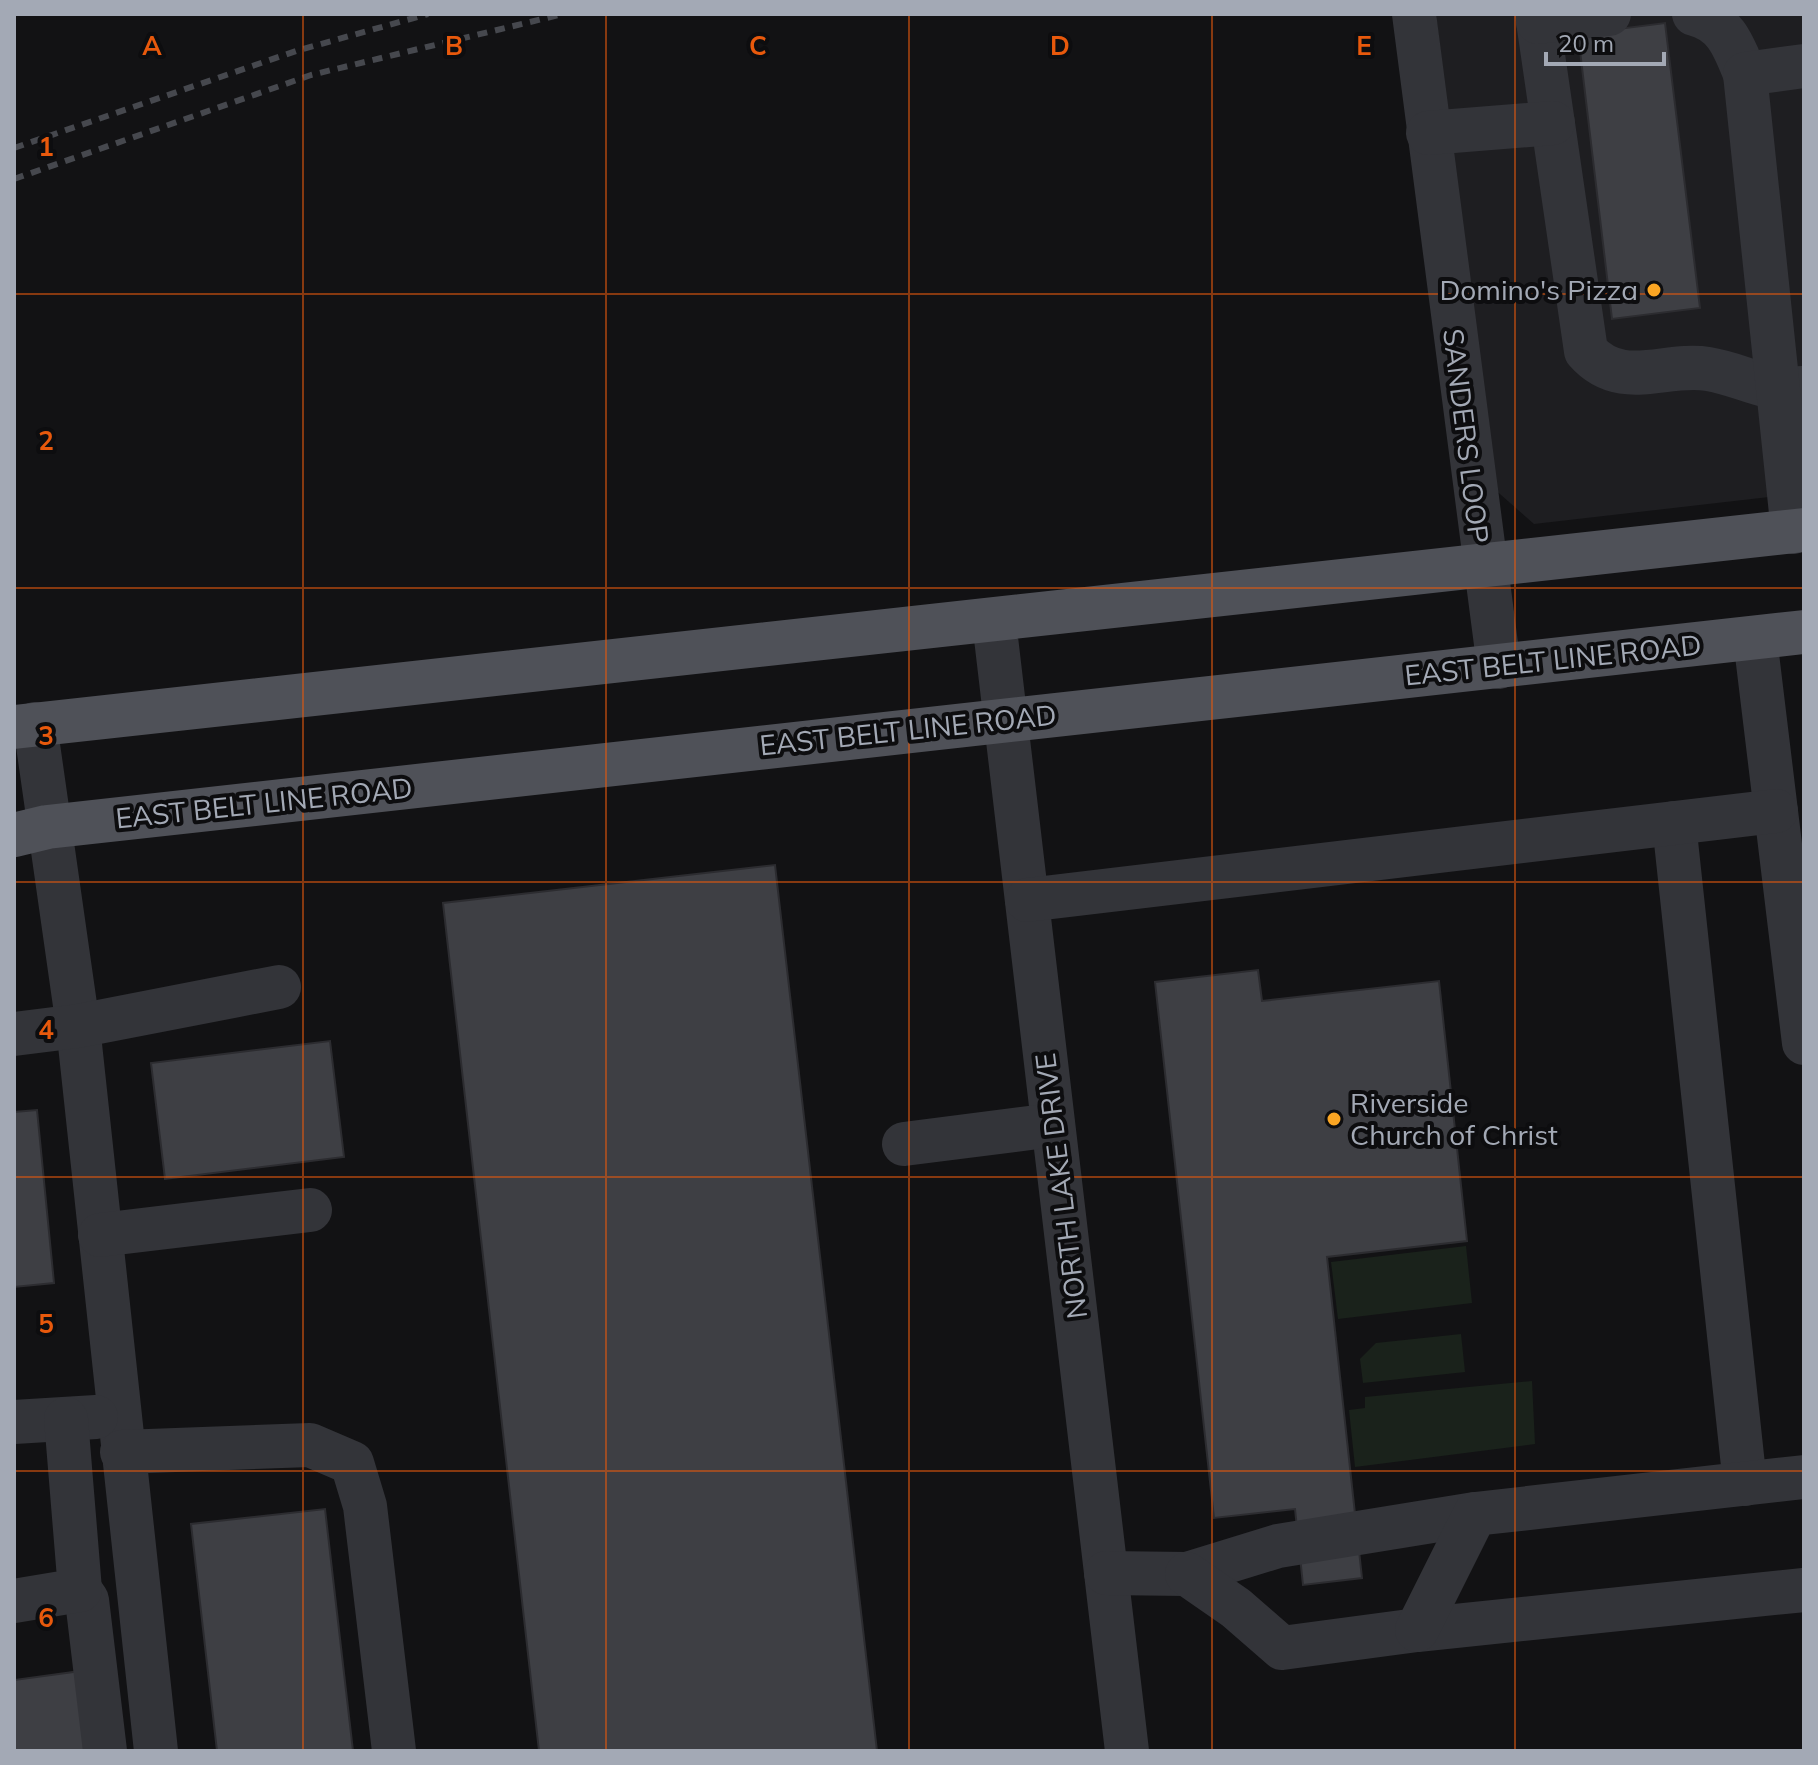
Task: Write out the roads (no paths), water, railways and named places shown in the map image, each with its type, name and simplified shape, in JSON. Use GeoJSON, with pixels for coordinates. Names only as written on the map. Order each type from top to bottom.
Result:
{"type":"FeatureCollection","features":[{"type":"Feature","properties":{"kind":"main road"},"geometry":{"type":"LineString","coordinates":[[24,726],[1798,531]]}},
{"type":"Feature","properties":{"kind":"main road","name":"EAST BELT LINE ROAD"},"geometry":{"type":"LineString","coordinates":[[31,831],[1006,719],[1804,632]]}},
{"type":"Feature","properties":{"kind":"street","name":"SANDERS LOOP"},"geometry":{"type":"LineString","coordinates":[[1414,14],[1483,568],[1499,667]]}},
{"type":"Feature","properties":{"kind":"street"},"geometry":{"type":"LineString","coordinates":[[1609,14],[1538,18],[1586,351],[1597,363],[1619,372],[1638,375],[1707,369],[1791,389]]}},
{"type":"Feature","properties":{"kind":"street"},"geometry":{"type":"LineString","coordinates":[[1694,14],[1719,25],[1731,41],[1745,74],[1791,389],[1798,531]]}},
{"type":"Feature","properties":{"kind":"street"},"geometry":{"type":"LineString","coordinates":[[1745,74],[1804,66]]}},
{"type":"Feature","properties":{"kind":"street"},"geometry":{"type":"LineString","coordinates":[[1428,133],[1553,123]]}},
{"type":"Feature","properties":{"kind":"street","name":"NORTH LAKE DRIVE"},"geometry":{"type":"LineString","coordinates":[[994,621],[1127,1751]]}},
{"type":"Feature","properties":{"kind":"street"},"geometry":{"type":"LineString","coordinates":[[1755,638],[1804,1043]]}},
{"type":"Feature","properties":{"kind":"street"},"geometry":{"type":"LineString","coordinates":[[24,726],[31,831],[78,1026],[156,1751]]}},
{"type":"Feature","properties":{"kind":"street"},"geometry":{"type":"LineString","coordinates":[[1027,900],[1776,811]]}},
{"type":"Feature","properties":{"kind":"street"},"geometry":{"type":"LineString","coordinates":[[1674,823],[1745,1484]]}},
{"type":"Feature","properties":{"kind":"street"},"geometry":{"type":"LineString","coordinates":[[14,1034],[78,1026],[279,987]]}},
{"type":"Feature","properties":{"kind":"street"},"geometry":{"type":"LineString","coordinates":[[904,1144],[1053,1125]]}},
{"type":"Feature","properties":{"kind":"street"},"geometry":{"type":"LineString","coordinates":[[100,1235],[310,1210]]}},
{"type":"Feature","properties":{"kind":"street"},"geometry":{"type":"LineString","coordinates":[[66,1419],[80,1590],[87,1600],[105,1751]]}},
{"type":"Feature","properties":{"kind":"street"},"geometry":{"type":"LineString","coordinates":[[14,1422],[66,1419],[120,1434],[310,1445],[352,1463],[365,1506],[394,1751]]}},
{"type":"Feature","properties":{"kind":"street"},"geometry":{"type":"LineString","coordinates":[[1106,1573],[1187,1574],[1278,1546],[1475,1514],[1804,1477]]}},
{"type":"Feature","properties":{"kind":"street"},"geometry":{"type":"LineString","coordinates":[[1417,1630],[1475,1514]]}},
{"type":"Feature","properties":{"kind":"street"},"geometry":{"type":"LineString","coordinates":[[1187,1574],[1236,1608],[1282,1648],[1417,1630],[1804,1590]]}},
{"type":"Feature","properties":{"kind":"street"},"geometry":{"type":"LineString","coordinates":[[14,1601],[80,1590]]}},
{"type":"Feature","properties":{"kind":"railway"},"geometry":{"type":"LineString","coordinates":[[14,148],[296,51],[428,14]]}},
{"type":"Feature","properties":{"kind":"railway"},"geometry":{"type":"LineString","coordinates":[[14,179],[311,75],[563,14]]}},
{"type":"Feature","properties":{"kind":"place","name":"Domino's Pizza"},"geometry":{"type":"Point","coordinates":[1654,290]}},
{"type":"Feature","properties":{"kind":"place","name":"Riverside Church of Christ"},"geometry":{"type":"Point","coordinates":[1334,1119]}}]}
